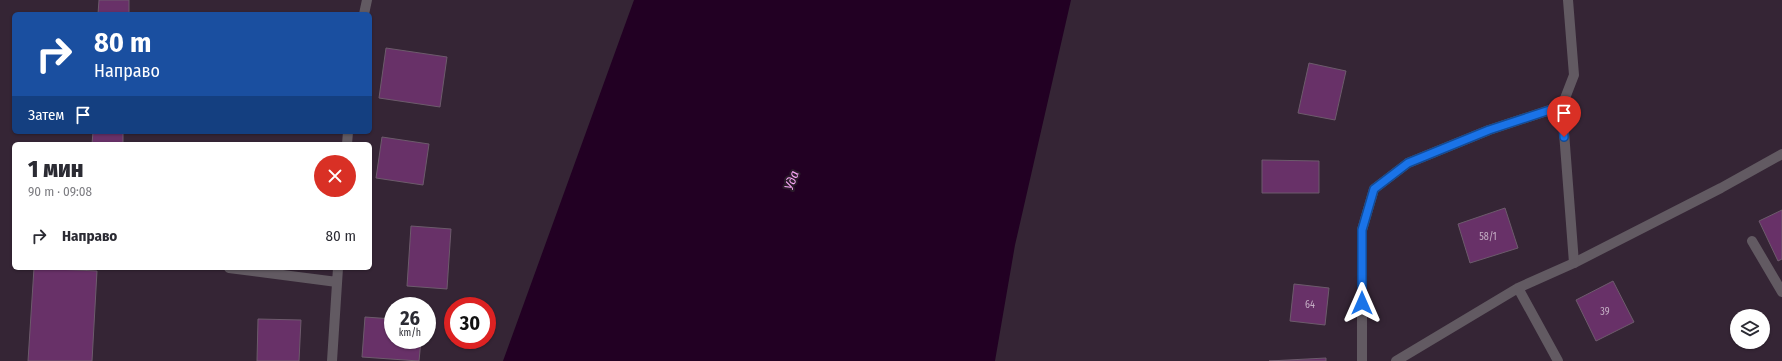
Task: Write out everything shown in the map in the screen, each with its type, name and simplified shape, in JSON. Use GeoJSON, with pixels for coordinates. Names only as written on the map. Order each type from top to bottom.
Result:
{"type":"FeatureCollection","features":[{"type":"Feature","properties":{"kind":"street"},"geometry":{"type":"LineString","coordinates":[[364,12],[367,0]]}},
{"type":"Feature","properties":{"kind":"street"},"geometry":{"type":"LineString","coordinates":[[1568,0],[1574,75],[1562,106],[1574,263]]}},
{"type":"Feature","properties":{"kind":"street"},"geometry":{"type":"LineString","coordinates":[[1362,361],[1362,230],[1374,189],[1408,163],[1489,130],[1562,106]]}},
{"type":"Feature","properties":{"kind":"street"},"geometry":{"type":"LineString","coordinates":[[1396,361],[1518,288],[1574,263],[1721,188],[1782,154]]}},
{"type":"Feature","properties":{"kind":"street"},"geometry":{"type":"LineString","coordinates":[[1752,241],[1782,292]]}},
{"type":"Feature","properties":{"kind":"street"},"geometry":{"type":"LineString","coordinates":[[244,270],[337,282]]}},
{"type":"Feature","properties":{"kind":"street"},"geometry":{"type":"LineString","coordinates":[[332,361],[338,270]]}},
{"type":"Feature","properties":{"kind":"street"},"geometry":{"type":"LineString","coordinates":[[1518,288],[1558,361]]}},
{"type":"Feature","properties":{"kind":"water","name":"Уда"},"geometry":{"type":"Polygon","coordinates":[[[634,0],[1071,0],[1015,245],[995,361],[503,361],[634,0]]]}},
{"type":"Feature","properties":{"kind":"building"},"geometry":{"type":"Polygon","coordinates":[[[99,0],[129,0],[129,12],[98,12],[99,0]]]}},
{"type":"Feature","properties":{"kind":"building"},"geometry":{"type":"Polygon","coordinates":[[[386,48],[447,57],[440,107],[379,98],[386,48]]]}},
{"type":"Feature","properties":{"kind":"building"},"geometry":{"type":"Polygon","coordinates":[[[1309,63],[1346,71],[1335,120],[1298,113],[1309,63]]]}},
{"type":"Feature","properties":{"kind":"building"},"geometry":{"type":"Polygon","coordinates":[[[93,134],[123,134],[123,142],[92,142],[93,134]]]}},
{"type":"Feature","properties":{"kind":"building"},"geometry":{"type":"Polygon","coordinates":[[[382,137],[429,144],[423,185],[376,178],[382,137]]]}},
{"type":"Feature","properties":{"kind":"building"},"geometry":{"type":"Polygon","coordinates":[[[1262,160],[1319,161],[1319,193],[1262,193],[1262,160]]]}},
{"type":"Feature","properties":{"kind":"building"},"geometry":{"type":"Polygon","coordinates":[[[1505,208],[1518,248],[1470,263],[1458,224],[1505,208]]]}},
{"type":"Feature","properties":{"kind":"building"},"geometry":{"type":"Polygon","coordinates":[[[1782,210],[1782,259],[1778,261],[1759,221],[1782,210]]]}},
{"type":"Feature","properties":{"kind":"building"},"geometry":{"type":"Polygon","coordinates":[[[411,226],[451,229],[447,289],[407,286],[411,226]]]}},
{"type":"Feature","properties":{"kind":"building"},"geometry":{"type":"Polygon","coordinates":[[[34,270],[97,271],[92,361],[28,361],[34,270]]]}},
{"type":"Feature","properties":{"kind":"building"},"geometry":{"type":"Polygon","coordinates":[[[1613,281],[1634,322],[1596,341],[1576,300],[1613,281]]]}},
{"type":"Feature","properties":{"kind":"building"},"geometry":{"type":"Polygon","coordinates":[[[1294,284],[1329,288],[1325,325],[1290,321],[1294,284]]]}},
{"type":"Feature","properties":{"kind":"building"},"geometry":{"type":"Polygon","coordinates":[[[365,317],[384,318],[384,349],[420,349],[419,361],[362,357],[365,317]]]}},
{"type":"Feature","properties":{"kind":"building"},"geometry":{"type":"Polygon","coordinates":[[[258,319],[301,320],[299,361],[257,361],[258,319]]]}},
{"type":"Feature","properties":{"kind":"building"},"geometry":{"type":"Polygon","coordinates":[[[1326,358],[1326,361],[1269,361],[1326,358]]]}},
{"type":"Feature","properties":{"kind":"route"},"geometry":{"type":"LineString","coordinates":[[1362,303],[1362,230],[1374,189],[1408,163],[1489,130],[1562,106],[1564,137]]}}]}
